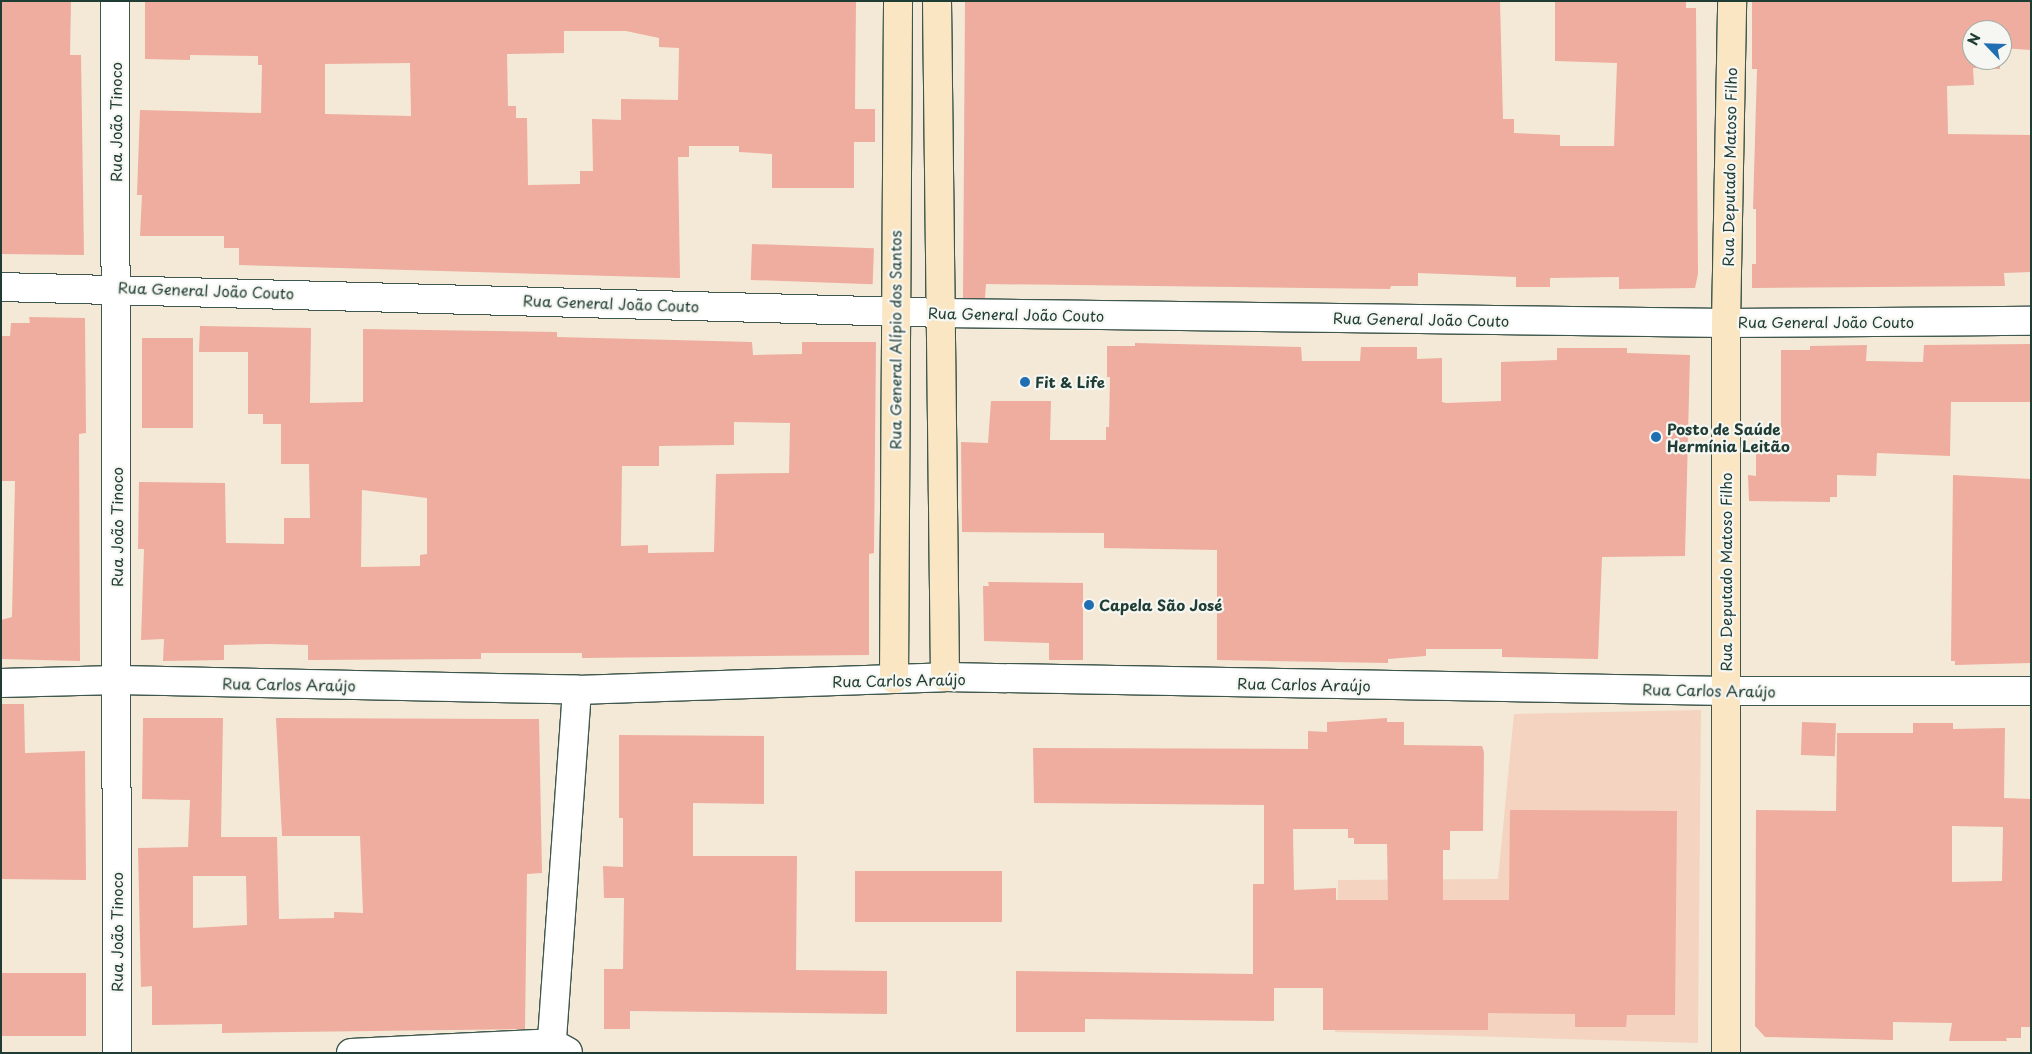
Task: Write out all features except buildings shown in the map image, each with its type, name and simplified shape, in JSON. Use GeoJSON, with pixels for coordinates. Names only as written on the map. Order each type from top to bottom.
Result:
{"type":"FeatureCollection","features":[{"type":"Feature","properties":{"kind":"street","name":"Rua João Tinoco"},"geometry":{"type":"LineString","coordinates":[[115,1],[118,680],[116,1053]]}},
{"type":"Feature","properties":{"kind":"street","name":"Rua General Alípio dos Santos"},"geometry":{"type":"LineString","coordinates":[[894,679],[898,1]]}},
{"type":"Feature","properties":{"kind":"street"},"geometry":{"type":"LineString","coordinates":[[937,1],[942,313],[944,677]]}},
{"type":"Feature","properties":{"kind":"street","name":"Rua Deputado Matoso Filho"},"geometry":{"type":"LineString","coordinates":[[1726,1053],[1726,323],[1732,1]]}},
{"type":"Feature","properties":{"kind":"street","name":"Rua General João Couto"},"geometry":{"type":"LineString","coordinates":[[1,287],[116,288],[942,313],[1726,323],[2031,320]]}},
{"type":"Feature","properties":{"kind":"street","name":"Rua Carlos Araújo"},"geometry":{"type":"LineString","coordinates":[[1,683],[118,680],[577,690],[944,677],[1726,691],[2031,691]]}},
{"type":"Feature","properties":{"kind":"street"},"geometry":{"type":"LineString","coordinates":[[350,1053],[558,1050],[577,690]]}},
{"type":"Feature","properties":{"kind":"shaded area"},"geometry":{"type":"Polygon","coordinates":[[[1701,710],[1698,1043],[1335,1032],[1338,880],[1498,879],[1514,714],[1701,710]]]}},
{"type":"Feature","properties":{"kind":"place","name":"Fit & Life"},"geometry":{"type":"Point","coordinates":[1025,382]}},
{"type":"Feature","properties":{"kind":"place","name":"Posto de Saúde Hermínia Leitão"},"geometry":{"type":"Point","coordinates":[1656,437]}},
{"type":"Feature","properties":{"kind":"place","name":"Capela São José"},"geometry":{"type":"Point","coordinates":[1089,605]}}]}
